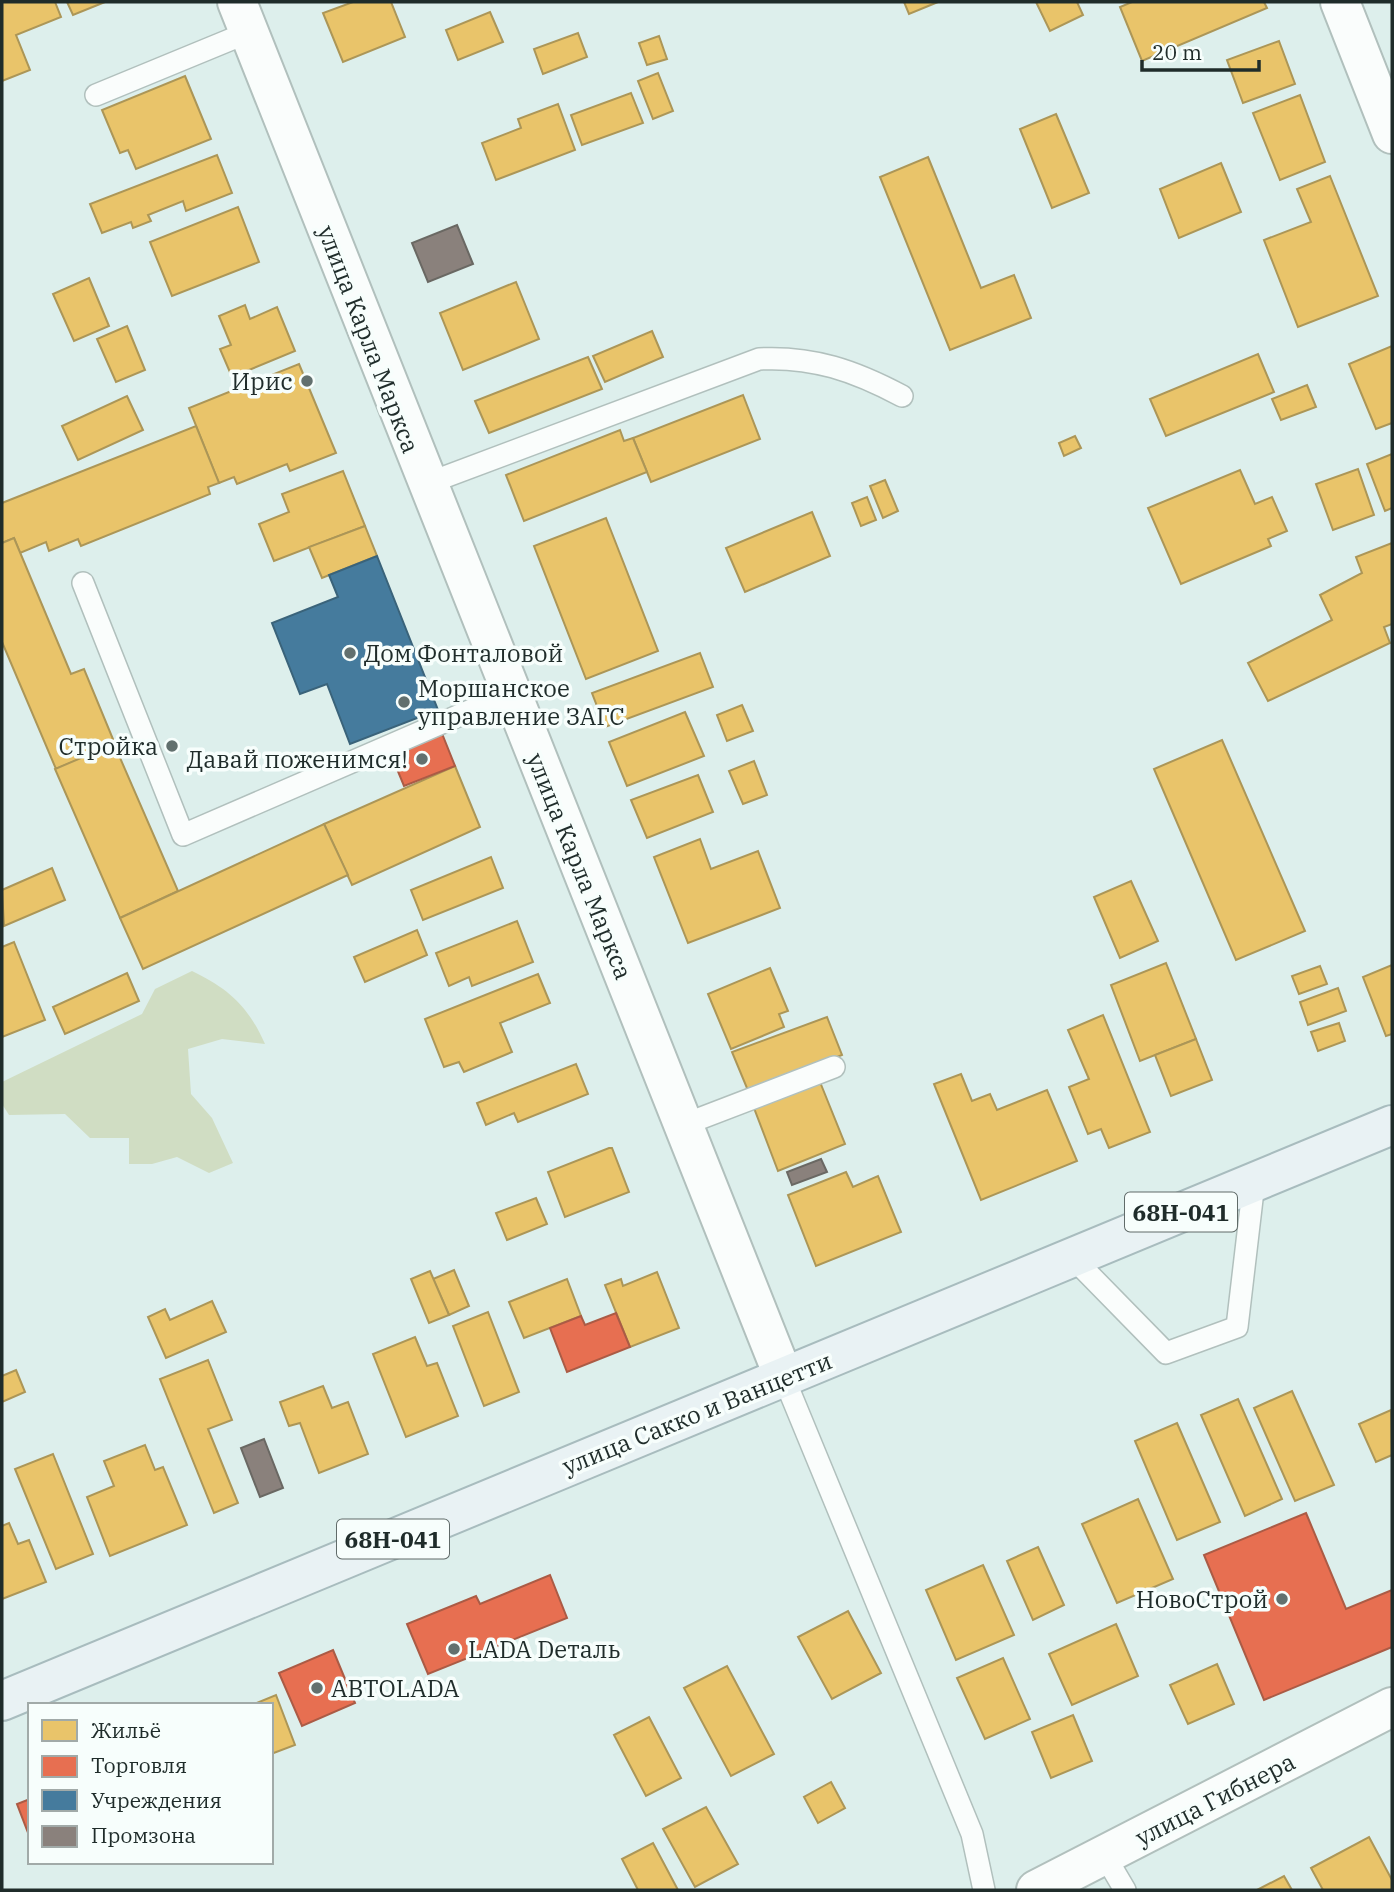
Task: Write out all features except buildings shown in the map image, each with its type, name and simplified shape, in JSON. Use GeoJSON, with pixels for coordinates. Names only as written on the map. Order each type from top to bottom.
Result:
{"type":"FeatureCollection","features":[{"type":"Feature","properties":{"kind":"main road","name":"улица Сакко и Ванцетти"},"geometry":{"type":"LineString","coordinates":[[2,1701],[1392,1125]]}},
{"type":"Feature","properties":{"kind":"street"},"geometry":{"type":"LineString","coordinates":[[1340,2],[1392,134]]}},
{"type":"Feature","properties":{"kind":"street","name":"улица Карла Маркса"},"geometry":{"type":"LineString","coordinates":[[243,17],[426,484],[784,1378]]}},
{"type":"Feature","properties":{"kind":"street","name":"улица Гибнера"},"geometry":{"type":"LineString","coordinates":[[1036,1890],[1392,1707]]}},
{"type":"Feature","properties":{"kind":"lane"},"geometry":{"type":"LineString","coordinates":[[96,95],[243,17]]}},
{"type":"Feature","properties":{"kind":"lane"},"geometry":{"type":"LineString","coordinates":[[426,484],[760,359],[788,357],[822,362],[860,374],[902,396]]}},
{"type":"Feature","properties":{"kind":"lane"},"geometry":{"type":"LineString","coordinates":[[83,583],[183,835],[511,693]]}},
{"type":"Feature","properties":{"kind":"lane"},"geometry":{"type":"LineString","coordinates":[[683,1125],[834,1067]]}},
{"type":"Feature","properties":{"kind":"lane"},"geometry":{"type":"LineString","coordinates":[[1072,1257],[1166,1353],[1237,1327],[1254,1182]]}},
{"type":"Feature","properties":{"kind":"lane"},"geometry":{"type":"LineString","coordinates":[[784,1378],[972,1833],[984,1890]]}},
{"type":"Feature","properties":{"kind":"lane"},"geometry":{"type":"LineString","coordinates":[[1105,1856],[1125,1890]]}},
{"type":"Feature","properties":{"kind":"green space"},"geometry":{"type":"Polygon","coordinates":[[[192,971],[236,1000],[252,1019],[265,1044],[222,1039],[188,1049],[191,1094],[212,1118],[233,1163],[209,1173],[177,1157],[152,1164],[129,1164],[129,1138],[90,1138],[65,1114],[9,1115],[2,1104],[2,1082],[142,1014],[155,989],[192,971]]]}},
{"type":"Feature","properties":{"kind":"place","name":"Ирис"},"geometry":{"type":"Point","coordinates":[307,381]}},
{"type":"Feature","properties":{"kind":"place","name":"Дом Фонталовой"},"geometry":{"type":"Point","coordinates":[350,653]}},
{"type":"Feature","properties":{"kind":"place","name":"Моршанское управление ЗАГС"},"geometry":{"type":"Point","coordinates":[404,702]}},
{"type":"Feature","properties":{"kind":"place","name":"Стройка"},"geometry":{"type":"Point","coordinates":[172,746]}},
{"type":"Feature","properties":{"kind":"place","name":"Давай поженимся!"},"geometry":{"type":"Point","coordinates":[422,759]}},
{"type":"Feature","properties":{"kind":"place","name":"НовоСтрой"},"geometry":{"type":"Point","coordinates":[1282,1599]}},
{"type":"Feature","properties":{"kind":"place","name":"LADA Dеталь"},"geometry":{"type":"Point","coordinates":[454,1649]}},
{"type":"Feature","properties":{"kind":"place","name":"АВТОLADA"},"geometry":{"type":"Point","coordinates":[317,1688]}}]}
